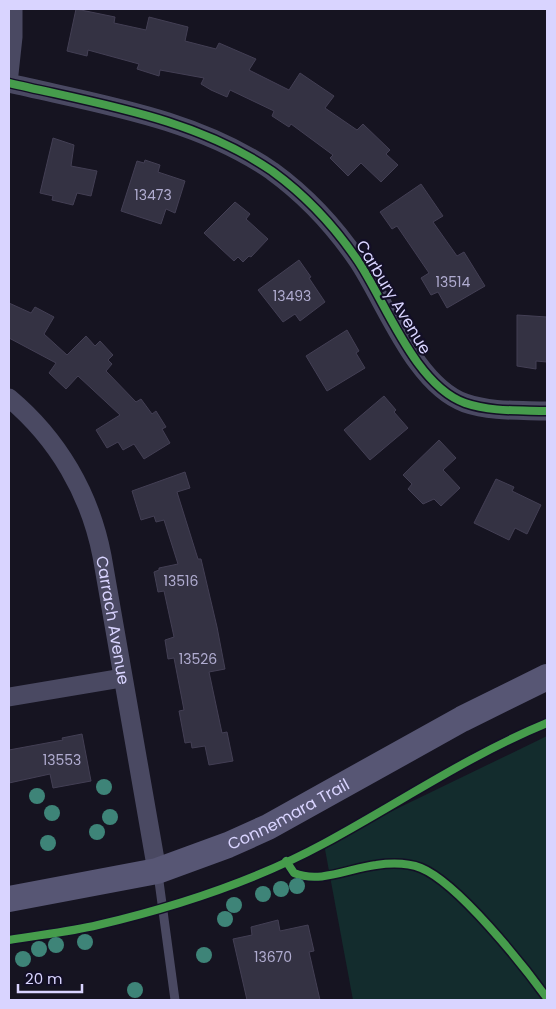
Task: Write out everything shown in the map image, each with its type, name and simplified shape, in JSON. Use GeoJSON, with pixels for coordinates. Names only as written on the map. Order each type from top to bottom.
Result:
{"type":"FeatureCollection","features":[{"type":"Feature","properties":{"kind":"street"},"geometry":{"type":"LineString","coordinates":[[9,74],[13,37],[13,9]]}},
{"type":"Feature","properties":{"kind":"street","name":"Carbury Avenue"},"geometry":{"type":"LineString","coordinates":[[9,83],[165,120],[212,138],[253,159],[294,189],[346,244],[418,362],[438,387],[464,403],[481,407],[547,411]]}},
{"type":"Feature","properties":{"kind":"street","name":"Carrach Avenue"},"geometry":{"type":"LineString","coordinates":[[9,398],[37,424],[65,461],[92,512],[101,549],[157,871]]}},
{"type":"Feature","properties":{"kind":"street","name":"Connemara Trail"},"geometry":{"type":"LineString","coordinates":[[9,899],[157,871],[228,845],[268,827],[470,714],[547,677]]}},
{"type":"Feature","properties":{"kind":"street"},"geometry":{"type":"LineString","coordinates":[[9,697],[122,678]]}},
{"type":"Feature","properties":{"kind":"lane"},"geometry":{"type":"LineString","coordinates":[[157,871],[175,1000]]}},
{"type":"Feature","properties":{"kind":"green space"},"geometry":{"type":"Polygon","coordinates":[[[547,736],[547,1000],[353,1000],[324,844],[547,736]]]}},
{"type":"Feature","properties":{"kind":"building"},"geometry":{"type":"Polygon","coordinates":[[[76,9],[115,17],[114,23],[146,30],[149,17],[188,27],[185,41],[216,49],[219,43],[256,59],[249,70],[289,90],[300,73],[334,96],[325,108],[357,130],[363,124],[390,150],[386,154],[398,165],[381,182],[361,163],[348,176],[330,158],[333,155],[291,124],[289,127],[272,116],[274,111],[230,90],[227,97],[211,90],[201,84],[204,78],[160,70],[159,76],[137,69],[139,64],[88,50],[87,56],[67,51],[76,9]]]}},
{"type":"Feature","properties":{"kind":"building"},"geometry":{"type":"Polygon","coordinates":[[[53,138],[74,145],[71,166],[97,171],[91,196],[77,193],[73,205],[52,200],[53,196],[40,193],[53,138]]]}},
{"type":"Feature","properties":{"kind":"building"},"geometry":{"type":"Polygon","coordinates":[[[145,160],[160,165],[158,172],[185,181],[175,213],[166,209],[161,224],[121,211],[137,161],[144,163],[145,160]]]}},
{"type":"Feature","properties":{"kind":"building"},"geometry":{"type":"Polygon","coordinates":[[[421,184],[443,216],[433,222],[457,256],[464,252],[485,286],[447,308],[438,292],[431,295],[421,278],[429,273],[397,226],[392,229],[380,212],[421,184]]]}},
{"type":"Feature","properties":{"kind":"building"},"geometry":{"type":"Polygon","coordinates":[[[235,202],[250,214],[246,219],[268,239],[251,257],[249,256],[243,262],[238,257],[234,261],[204,233],[235,202]]]}},
{"type":"Feature","properties":{"kind":"building"},"geometry":{"type":"Polygon","coordinates":[[[299,260],[325,302],[300,321],[295,314],[283,322],[258,290],[299,260]]]}},
{"type":"Feature","properties":{"kind":"building"},"geometry":{"type":"Polygon","coordinates":[[[9,303],[31,313],[35,307],[54,317],[44,334],[67,355],[86,336],[95,346],[100,341],[113,355],[108,360],[112,364],[106,371],[136,402],[141,399],[152,414],[156,411],[166,427],[162,429],[170,443],[144,459],[134,444],[123,450],[118,442],[107,448],[96,430],[120,415],[78,376],[66,389],[49,373],[56,363],[9,338],[9,303]]]}},
{"type":"Feature","properties":{"kind":"building"},"geometry":{"type":"Polygon","coordinates":[[[517,315],[547,317],[547,362],[536,361],[536,369],[517,366],[517,315]]]}},
{"type":"Feature","properties":{"kind":"building"},"geometry":{"type":"Polygon","coordinates":[[[347,330],[359,351],[356,353],[365,368],[327,391],[306,356],[347,330]]]}},
{"type":"Feature","properties":{"kind":"building"},"geometry":{"type":"Polygon","coordinates":[[[384,396],[396,410],[394,412],[408,428],[370,460],[344,430],[384,396]]]}},
{"type":"Feature","properties":{"kind":"building"},"geometry":{"type":"Polygon","coordinates":[[[439,440],[456,458],[443,470],[460,488],[441,506],[434,499],[423,504],[408,489],[412,484],[403,475],[439,440]]]}},
{"type":"Feature","properties":{"kind":"building"},"geometry":{"type":"Polygon","coordinates":[[[185,472],[190,488],[177,492],[198,559],[201,559],[217,627],[225,669],[209,672],[222,733],[227,732],[233,761],[209,765],[205,746],[192,748],[191,742],[185,743],[179,711],[184,710],[174,658],[168,659],[165,640],[174,637],[164,591],[158,592],[154,572],[159,570],[159,568],[178,564],[164,520],[156,522],[154,516],[141,520],[132,491],[185,472]]]}},
{"type":"Feature","properties":{"kind":"building"},"geometry":{"type":"Polygon","coordinates":[[[496,479],[514,487],[512,491],[541,505],[527,534],[515,528],[509,540],[474,523],[496,479]]]}},
{"type":"Feature","properties":{"kind":"building"},"geometry":{"type":"Polygon","coordinates":[[[82,734],[91,781],[53,788],[50,774],[9,783],[9,750],[63,740],[62,738],[82,734]]]}},
{"type":"Feature","properties":{"kind":"building"},"geometry":{"type":"Polygon","coordinates":[[[278,920],[280,931],[308,925],[314,951],[309,952],[320,1000],[247,1000],[233,939],[252,935],[251,927],[278,920]]]}},
{"type":"Feature","properties":{"kind":"cycle path"},"geometry":{"type":"LineString","coordinates":[[9,83],[111,106],[178,125],[242,153],[272,171],[308,201],[340,236],[369,278],[403,341],[431,379],[447,393],[465,403],[485,408],[547,411]]}},
{"type":"Feature","properties":{"kind":"cycle path"},"geometry":{"type":"LineString","coordinates":[[9,940],[76,930],[127,918],[243,881],[325,843],[462,764],[547,723]]}},
{"type":"Feature","properties":{"kind":"cycle path"},"geometry":{"type":"LineString","coordinates":[[286,861],[294,873],[314,877],[381,864],[405,864],[421,868],[453,890],[471,907],[506,946],[547,998]]}}]}
